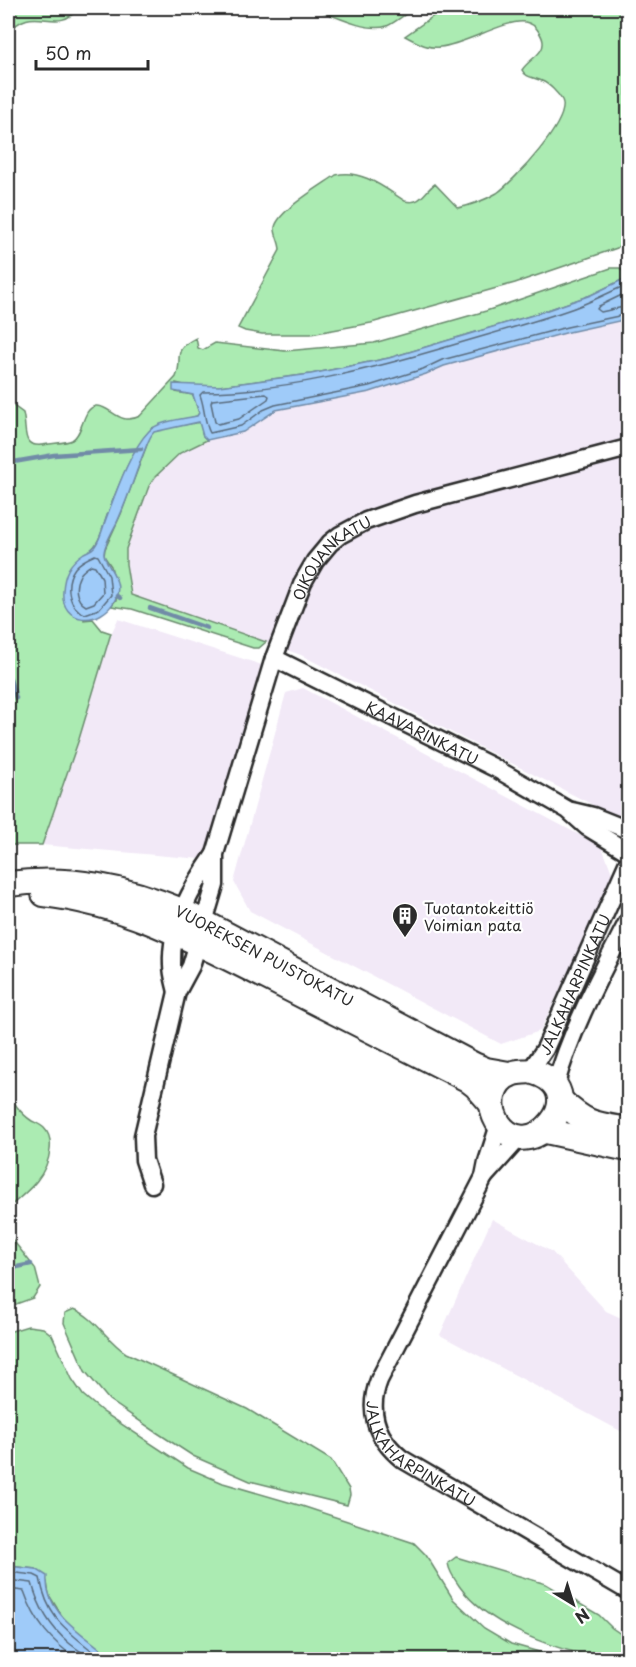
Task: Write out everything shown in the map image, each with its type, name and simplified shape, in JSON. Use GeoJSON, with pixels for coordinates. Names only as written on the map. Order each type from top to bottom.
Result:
{"type":"FeatureCollection","features":[{"type":"Feature","properties":{"kind":"main road","name":"VUOREKSEN PUISTOKATU"},"geometry":{"type":"LineString","coordinates":[[8,884],[68,881],[107,886],[474,1065],[520,1073]]}},
{"type":"Feature","properties":{"kind":"main road","name":"VUOREKSEN PUISTOKATU"},"geometry":{"type":"LineString","coordinates":[[8,889],[66,897],[189,926],[466,1079],[476,1086],[495,1114]]}},
{"type":"Feature","properties":{"kind":"main road"},"geometry":{"type":"LineString","coordinates":[[558,1094],[558,1113],[554,1122],[546,1131],[535,1136],[520,1137],[509,1134],[495,1114],[494,1092],[500,1083],[520,1073],[548,1078],[558,1094],[578,1116],[588,1122],[628,1130]]}},
{"type":"Feature","properties":{"kind":"main road"},"geometry":{"type":"LineString","coordinates":[[546,1131],[628,1149]]}},
{"type":"Feature","properties":{"kind":"street","name":"OIKOJANKATU"},"geometry":{"type":"LineString","coordinates":[[189,926],[215,885],[215,854],[274,658],[307,573],[330,543],[352,527],[415,504],[628,448]]}},
{"type":"Feature","properties":{"kind":"street","name":"KAAVARINKATU"},"geometry":{"type":"LineString","coordinates":[[274,658],[493,767],[568,810],[603,838],[628,852]]}},
{"type":"Feature","properties":{"kind":"street","name":"KAAVARINKATU"},"geometry":{"type":"LineString","coordinates":[[568,810],[594,816],[628,830]]}},
{"type":"Feature","properties":{"kind":"street","name":"OIKOJANKATU"},"geometry":{"type":"LineString","coordinates":[[189,926],[196,880],[215,854]]}},
{"type":"Feature","properties":{"kind":"street","name":"JALKAHARPINKATU"},"geometry":{"type":"LineString","coordinates":[[520,1073],[545,1049],[628,862]]}},
{"type":"Feature","properties":{"kind":"street","name":"JALKAHARPINKATU"},"geometry":{"type":"LineString","coordinates":[[558,1094],[563,1059],[628,921]]}},
{"type":"Feature","properties":{"kind":"street"},"geometry":{"type":"LineString","coordinates":[[177,992],[172,962],[189,926]]}},
{"type":"Feature","properties":{"kind":"street"},"geometry":{"type":"LineString","coordinates":[[152,1184],[144,1160],[143,1136],[177,992],[189,970],[189,926]]}},
{"type":"Feature","properties":{"kind":"street","name":"JALKAHARPINKATU"},"geometry":{"type":"LineString","coordinates":[[484,1177],[495,1114]]}},
{"type":"Feature","properties":{"kind":"street","name":"JALKAHARPINKATU"},"geometry":{"type":"LineString","coordinates":[[520,1137],[484,1177],[379,1380],[373,1403],[376,1426],[384,1440],[402,1459],[628,1591]]}},
{"type":"Feature","properties":{"kind":"shaded area"},"geometry":{"type":"Polygon","coordinates":[[[628,319],[628,823],[301,655],[131,595],[126,549],[149,486],[180,453],[207,440],[243,432],[276,410],[370,392],[426,374],[443,366],[569,332],[628,319]]]}},
{"type":"Feature","properties":{"kind":"shaded area"},"geometry":{"type":"Polygon","coordinates":[[[118,619],[265,666],[267,669],[205,855],[201,859],[42,845],[79,739],[107,643],[118,619]]]}},
{"type":"Feature","properties":{"kind":"shaded area"},"geometry":{"type":"Polygon","coordinates":[[[303,688],[602,847],[614,878],[540,1031],[501,1044],[250,911],[234,882],[286,693],[303,688]]]}},
{"type":"Feature","properties":{"kind":"shaded area"},"geometry":{"type":"Polygon","coordinates":[[[492,1219],[552,1252],[606,1311],[628,1321],[628,1435],[440,1335],[492,1219]]]}},
{"type":"Feature","properties":{"kind":"green space"},"geometry":{"type":"Polygon","coordinates":[[[8,8],[78,8],[62,20],[35,18],[26,20],[17,24],[8,34],[8,8]]]}},
{"type":"Feature","properties":{"kind":"green space"},"geometry":{"type":"Polygon","coordinates":[[[314,8],[415,8],[387,26],[379,28],[350,22],[314,8]]]}},
{"type":"Feature","properties":{"kind":"green space"},"geometry":{"type":"Polygon","coordinates":[[[445,8],[628,8],[623,241],[617,248],[515,283],[371,323],[311,334],[262,334],[238,328],[280,250],[275,230],[278,220],[292,206],[336,175],[354,174],[363,177],[405,201],[411,202],[419,199],[435,184],[458,208],[478,202],[505,187],[550,135],[563,109],[562,100],[548,84],[528,76],[522,70],[542,48],[542,39],[536,28],[531,24],[517,22],[461,42],[435,47],[405,36],[445,8]]]}},
{"type":"Feature","properties":{"kind":"green space"},"geometry":{"type":"Polygon","coordinates":[[[611,268],[620,268],[628,277],[591,295],[533,315],[389,358],[311,374],[219,386],[188,386],[176,383],[176,392],[193,395],[199,413],[197,416],[152,428],[126,468],[98,540],[93,549],[85,553],[84,620],[93,619],[102,630],[111,633],[79,739],[42,845],[8,845],[8,402],[23,413],[27,438],[33,445],[67,442],[76,437],[88,411],[96,406],[126,419],[140,416],[176,377],[180,351],[196,338],[198,348],[203,350],[215,343],[285,351],[374,343],[486,311],[611,268]]]}},
{"type":"Feature","properties":{"kind":"green space"},"geometry":{"type":"Polygon","coordinates":[[[200,422],[203,436],[207,440],[180,453],[149,486],[126,549],[131,595],[266,642],[259,648],[132,609],[111,606],[116,600],[117,592],[111,566],[104,556],[105,549],[121,514],[151,434],[156,430],[200,422]]]}},
{"type":"Feature","properties":{"kind":"green space"},"geometry":{"type":"Polygon","coordinates":[[[8,982],[12,987],[14,1000],[8,1033],[8,982]]]}},
{"type":"Feature","properties":{"kind":"green space"},"geometry":{"type":"Polygon","coordinates":[[[8,1088],[11,1098],[20,1111],[46,1130],[49,1135],[50,1150],[45,1168],[35,1183],[8,1208],[8,1088]]]}},
{"type":"Feature","properties":{"kind":"green space"},"geometry":{"type":"Polygon","coordinates":[[[8,1234],[35,1268],[40,1287],[33,1298],[8,1307],[8,1234]]]}},
{"type":"Feature","properties":{"kind":"green space"},"geometry":{"type":"Polygon","coordinates":[[[74,1309],[95,1323],[126,1353],[247,1409],[331,1460],[349,1489],[347,1505],[250,1481],[193,1456],[109,1400],[85,1371],[64,1323],[65,1313],[74,1309]]]}},
{"type":"Feature","properties":{"kind":"green space"},"geometry":{"type":"Polygon","coordinates":[[[28,1326],[43,1328],[52,1335],[72,1379],[83,1395],[103,1412],[188,1468],[223,1483],[414,1543],[426,1555],[453,1599],[484,1628],[511,1644],[564,1659],[112,1659],[65,1621],[49,1595],[47,1582],[36,1569],[8,1566],[8,1332],[28,1326]]]}},
{"type":"Feature","properties":{"kind":"green space"},"geometry":{"type":"Polygon","coordinates":[[[456,1557],[546,1584],[599,1615],[628,1639],[628,1659],[607,1658],[561,1648],[537,1640],[493,1617],[474,1603],[454,1579],[448,1563],[456,1557]]]}},
{"type":"Feature","properties":{"kind":"water"},"geometry":{"type":"Polygon","coordinates":[[[628,277],[628,319],[569,332],[444,366],[370,392],[276,410],[243,432],[207,440],[203,436],[199,422],[154,432],[148,441],[122,512],[104,551],[105,559],[118,587],[115,600],[109,609],[92,618],[74,616],[68,611],[63,591],[66,574],[75,561],[97,543],[136,448],[153,428],[197,416],[199,413],[193,395],[173,391],[173,384],[219,386],[311,374],[389,358],[533,315],[591,295],[628,277]]]}},
{"type":"Feature","properties":{"kind":"water"},"geometry":{"type":"Polygon","coordinates":[[[8,1566],[36,1569],[47,1576],[48,1590],[60,1614],[112,1659],[8,1659],[8,1566]]]}},
{"type":"Feature","properties":{"kind":"waterway"},"geometry":{"type":"LineString","coordinates":[[8,463],[54,455],[141,449]]}},
{"type":"Feature","properties":{"kind":"waterway"},"geometry":{"type":"LineString","coordinates":[[150,608],[207,628]]}},
{"type":"Feature","properties":{"kind":"waterway"},"geometry":{"type":"LineString","coordinates":[[8,673],[16,698]]}},
{"type":"Feature","properties":{"kind":"waterway"},"geometry":{"type":"LineString","coordinates":[[8,1269],[31,1264]]}},
{"type":"Feature","properties":{"kind":"place","name":"Tuotantokeittiö Voimian pata"},"geometry":{"type":"Point","coordinates":[405,939]}}]}
